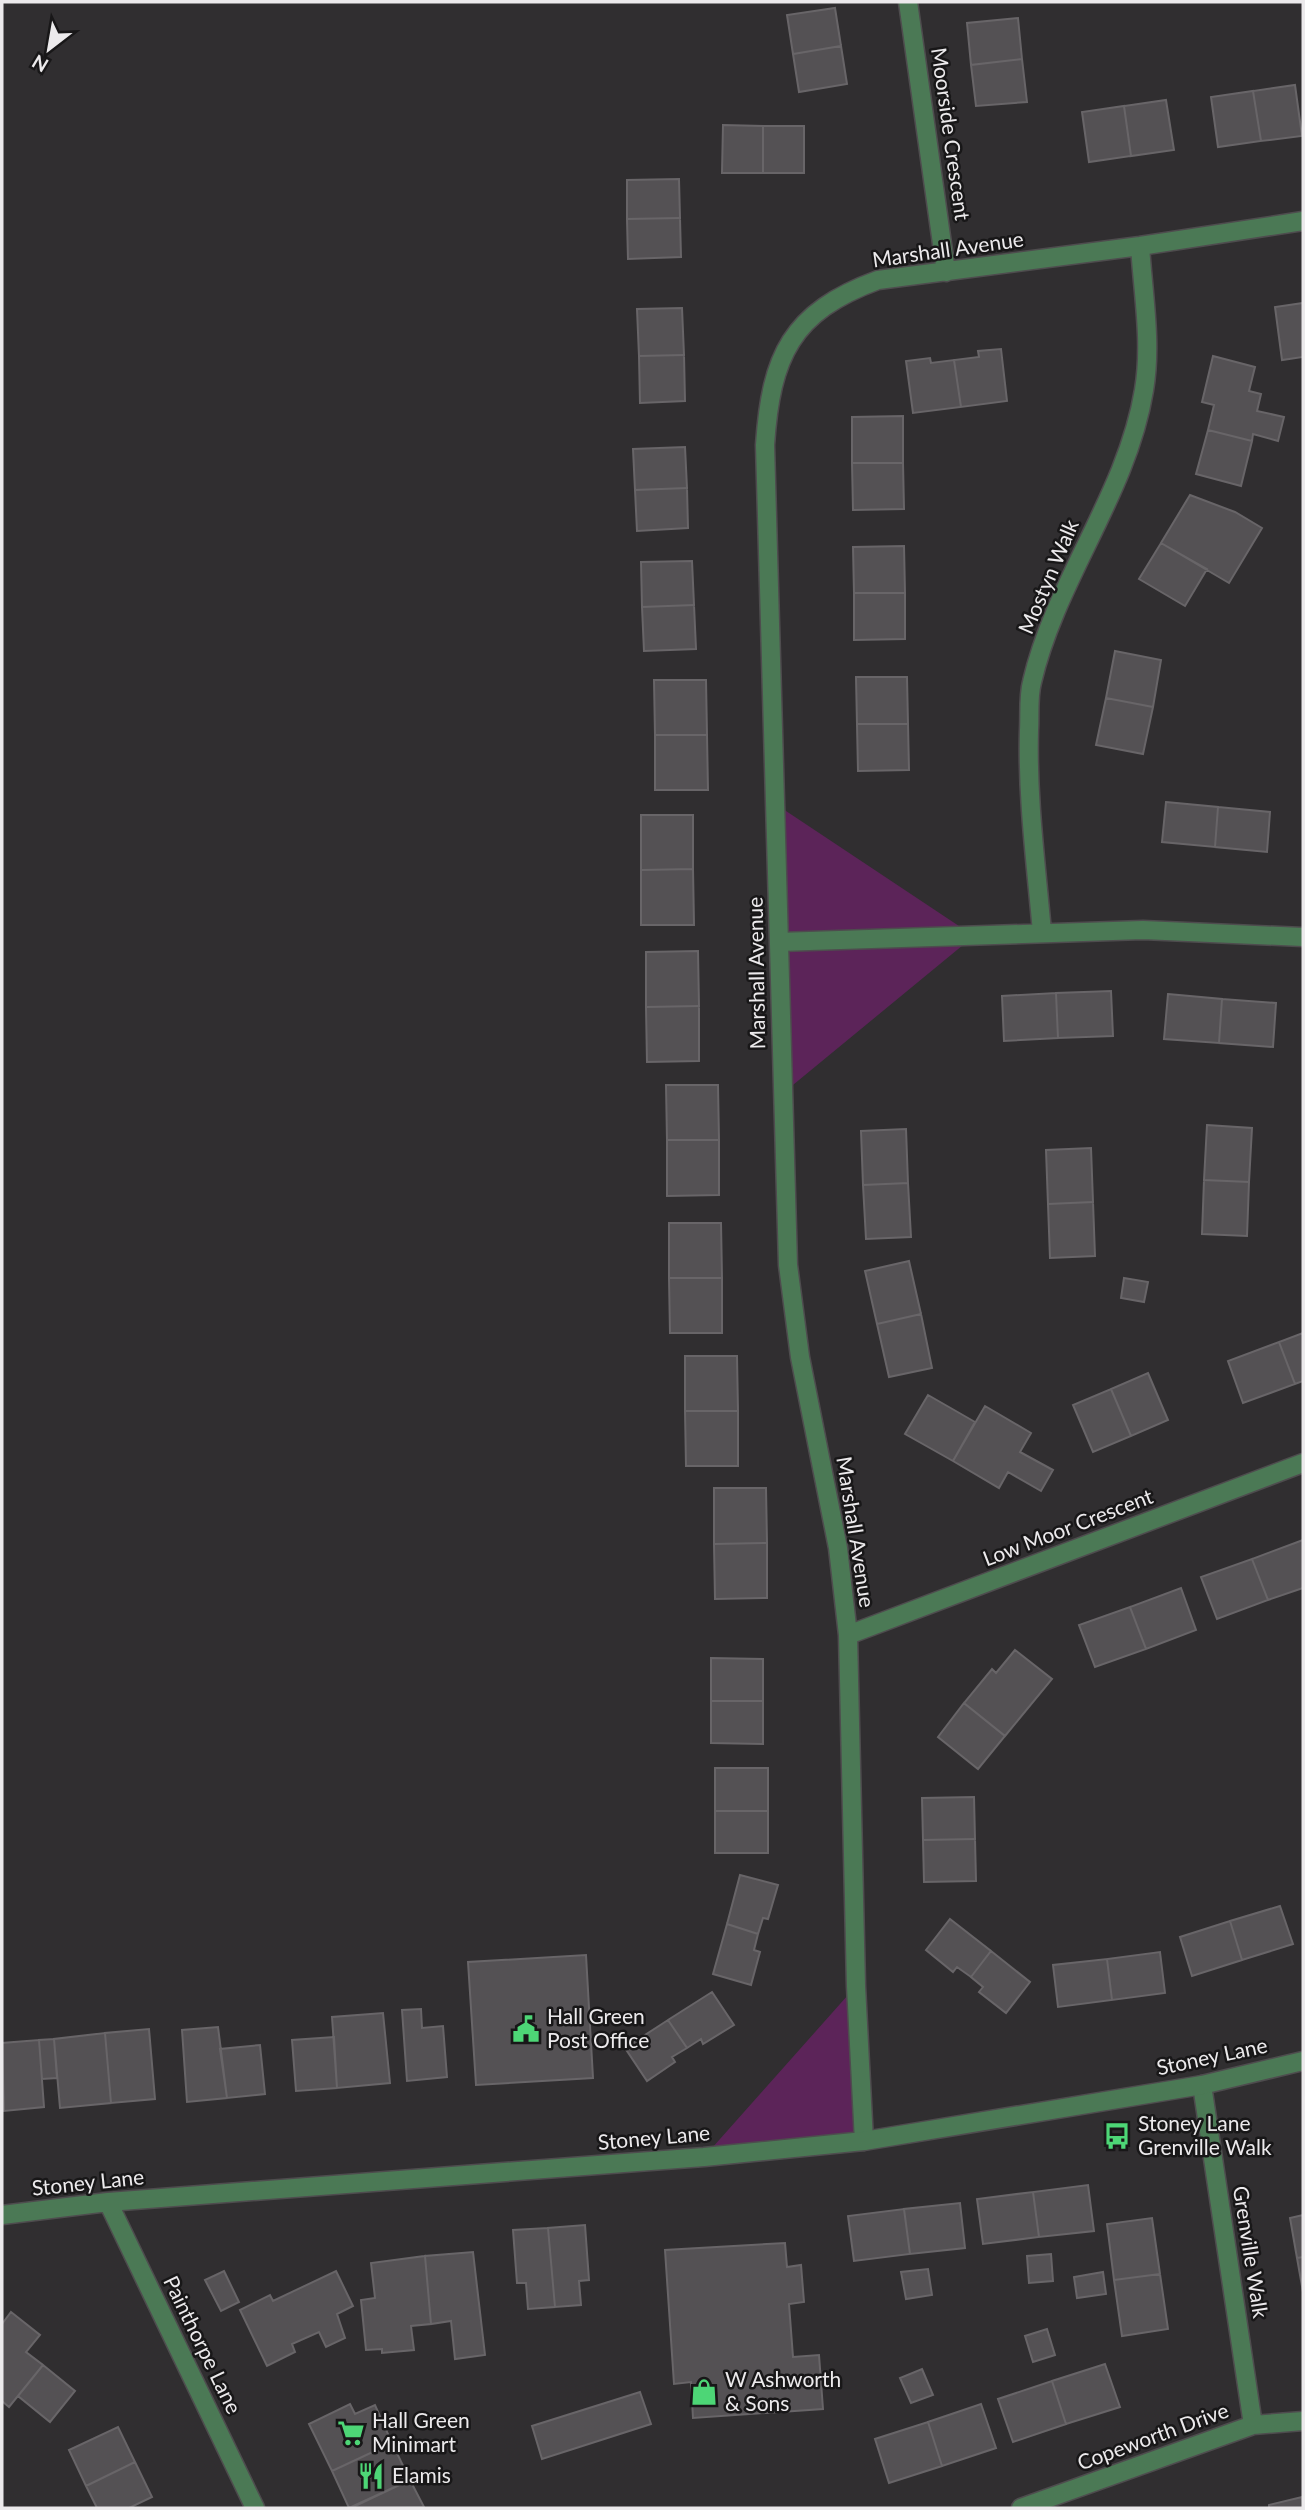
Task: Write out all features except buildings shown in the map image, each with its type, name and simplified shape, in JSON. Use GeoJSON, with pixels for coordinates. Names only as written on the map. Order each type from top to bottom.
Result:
{"type":"FeatureCollection","features":[{"type":"Feature","properties":{"kind":"street","name":"Moorside Crescent"},"geometry":{"type":"LineString","coordinates":[[908,2],[946,272]]}},
{"type":"Feature","properties":{"kind":"street","name":"Marshall Avenue"},"geometry":{"type":"LineString","coordinates":[[864,2141],[856,1986],[848,1635],[838,1548],[800,1357],[788,1265],[765,445],[768,406],[776,368],[794,336],[814,312],[842,293],[878,280],[1140,246],[1303,221]]}},
{"type":"Feature","properties":{"kind":"street","name":"Mostyn Walk"},"geometry":{"type":"LineString","coordinates":[[1042,932],[1028,775],[1031,684],[1060,596],[1121,473],[1134,435],[1145,388],[1146,363],[1140,246]]}},
{"type":"Feature","properties":{"kind":"street"},"geometry":{"type":"LineString","coordinates":[[779,942],[1149,930],[1303,937]]}},
{"type":"Feature","properties":{"kind":"street","name":"Low Moor Crescent"},"geometry":{"type":"LineString","coordinates":[[848,1635],[1303,1463]]}},
{"type":"Feature","properties":{"kind":"street","name":"Stoney Lane"},"geometry":{"type":"LineString","coordinates":[[2,2215],[108,2202],[704,2157],[864,2141],[1202,2085],[1303,2061]]}},
{"type":"Feature","properties":{"kind":"street","name":"Grenville Walk"},"geometry":{"type":"LineString","coordinates":[[1202,2085],[1253,2426]]}},
{"type":"Feature","properties":{"kind":"street","name":"Painthorpe Lane"},"geometry":{"type":"LineString","coordinates":[[108,2202],[255,2508]]}},
{"type":"Feature","properties":{"kind":"street","name":"Copeworth Drive"},"geometry":{"type":"LineString","coordinates":[[1021,2508],[1253,2426],[1303,2421]]}},
{"type":"Feature","properties":{"kind":"shaded area"},"geometry":{"type":"Polygon","coordinates":[[[777,805],[974,936],[782,1094],[777,805]]]}},
{"type":"Feature","properties":{"kind":"shaded area"},"geometry":{"type":"Polygon","coordinates":[[[856,1986],[864,2141],[704,2157],[856,1986]]]}},
{"type":"Feature","properties":{"kind":"place","name":"Hall Green Post Office"},"geometry":{"type":"Point","coordinates":[526,2029]}},
{"type":"Feature","properties":{"kind":"place","name":"Stoney Lane Grenville Walk"},"geometry":{"type":"Point","coordinates":[1117,2136]}},
{"type":"Feature","properties":{"kind":"place","name":"W Ashworth & Sons"},"geometry":{"type":"Point","coordinates":[704,2392]}},
{"type":"Feature","properties":{"kind":"place","name":"Hall Green Minimart"},"geometry":{"type":"Point","coordinates":[351,2433]}},
{"type":"Feature","properties":{"kind":"place","name":"Elamis"},"geometry":{"type":"Point","coordinates":[371,2476]}}]}
